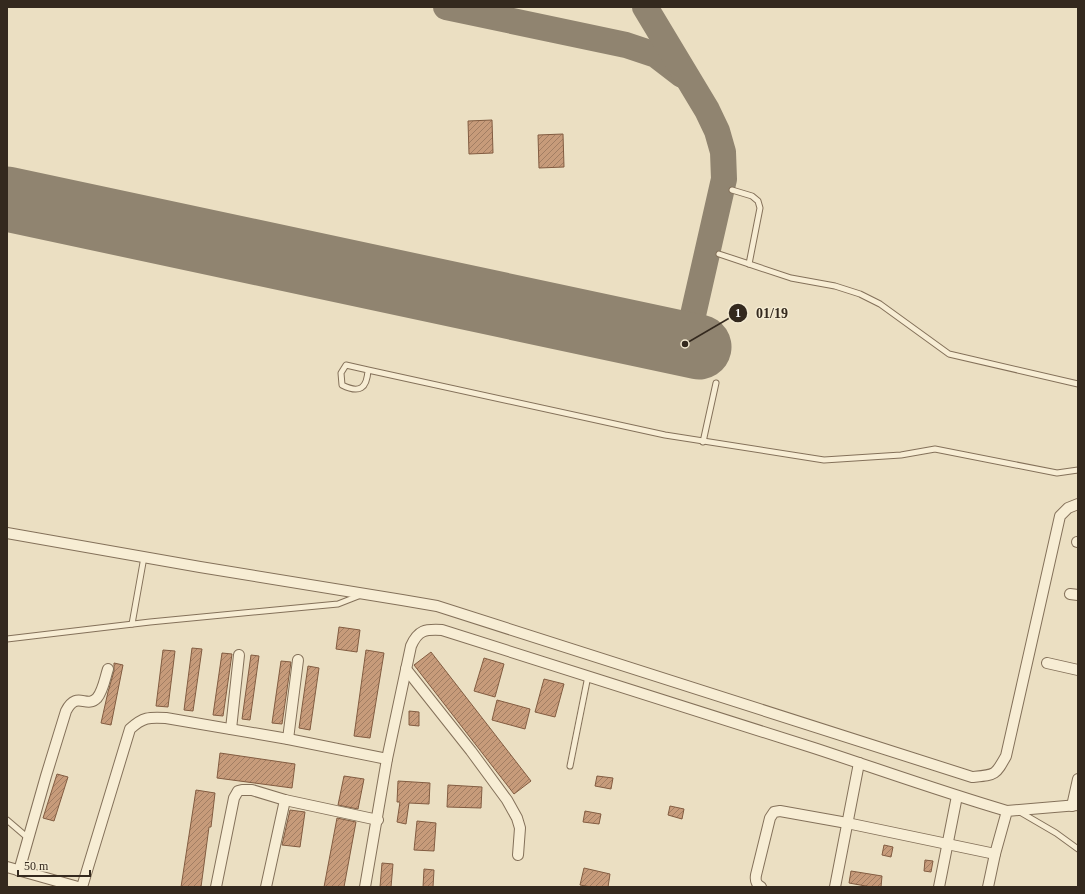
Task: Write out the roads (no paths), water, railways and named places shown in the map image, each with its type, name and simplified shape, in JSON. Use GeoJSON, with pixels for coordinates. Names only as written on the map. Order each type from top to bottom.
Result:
{"type":"FeatureCollection","features":[{"type":"Feature","properties":{"kind":"street"},"geometry":{"type":"LineString","coordinates":[[7,533],[437,606],[972,777],[989,776],[998,771],[1006,756],[1060,516],[1068,508],[1078,504]]}},
{"type":"Feature","properties":{"kind":"street"},"geometry":{"type":"LineString","coordinates":[[366,887],[387,759],[411,646],[415,637],[422,632],[432,629],[442,630],[588,676],[957,796],[1012,811],[1075,806],[1078,779]]}},
{"type":"Feature","properties":{"kind":"street"},"geometry":{"type":"LineString","coordinates":[[231,729],[239,655]]}},
{"type":"Feature","properties":{"kind":"street"},"geometry":{"type":"LineString","coordinates":[[288,739],[298,660]]}},
{"type":"Feature","properties":{"kind":"street"},"geometry":{"type":"LineString","coordinates":[[1047,663],[1078,670]]}},
{"type":"Feature","properties":{"kind":"street"},"geometry":{"type":"LineString","coordinates":[[19,871],[66,711],[70,703],[73,701],[92,701],[96,699],[100,694],[108,669]]}},
{"type":"Feature","properties":{"kind":"street"},"geometry":{"type":"LineString","coordinates":[[406,669],[471,752],[506,800],[517,818],[520,828],[518,855]]}},
{"type":"Feature","properties":{"kind":"street"},"geometry":{"type":"LineString","coordinates":[[82,887],[130,729],[140,721],[150,717],[166,718],[288,739],[387,759]]}},
{"type":"Feature","properties":{"kind":"street"},"geometry":{"type":"LineString","coordinates":[[835,887],[859,763]]}},
{"type":"Feature","properties":{"kind":"street"},"geometry":{"type":"LineString","coordinates":[[216,887],[234,798],[238,792],[242,790],[252,790],[285,800],[378,820]]}},
{"type":"Feature","properties":{"kind":"street"},"geometry":{"type":"LineString","coordinates":[[939,887],[957,796]]}},
{"type":"Feature","properties":{"kind":"street"},"geometry":{"type":"LineString","coordinates":[[266,887],[285,800]]}},
{"type":"Feature","properties":{"kind":"street"},"geometry":{"type":"LineString","coordinates":[[762,887],[758,885],[755,880],[770,818],[774,812],[786,811],[995,854]]}},
{"type":"Feature","properties":{"kind":"street"},"geometry":{"type":"LineString","coordinates":[[988,887],[995,854],[1012,811]]}},
{"type":"Feature","properties":{"kind":"street"},"geometry":{"type":"LineString","coordinates":[[7,868],[78,887]]}},
{"type":"Feature","properties":{"kind":"lane"},"geometry":{"type":"LineString","coordinates":[[732,190],[752,196],[758,201],[760,208],[749,264]]}},
{"type":"Feature","properties":{"kind":"lane"},"geometry":{"type":"LineString","coordinates":[[719,254],[791,278],[835,286],[860,294],[880,304],[949,354],[1078,384]]}},
{"type":"Feature","properties":{"kind":"lane"},"geometry":{"type":"LineString","coordinates":[[368,370],[367,382],[362,387],[350,389],[342,385],[341,373],[346,365],[665,435],[824,460],[901,455],[935,449],[1057,473],[1078,470]]}},
{"type":"Feature","properties":{"kind":"lane"},"geometry":{"type":"LineString","coordinates":[[703,442],[716,383]]}},
{"type":"Feature","properties":{"kind":"lane"},"geometry":{"type":"LineString","coordinates":[[132,624],[144,557]]}},
{"type":"Feature","properties":{"kind":"lane"},"geometry":{"type":"LineString","coordinates":[[7,639],[132,624],[338,604],[365,594]]}},
{"type":"Feature","properties":{"kind":"lane"},"geometry":{"type":"LineString","coordinates":[[570,766],[588,676]]}},
{"type":"Feature","properties":{"kind":"lane"},"geometry":{"type":"LineString","coordinates":[[1012,811],[1056,833],[1078,849]]}},
{"type":"Feature","properties":{"kind":"lane"},"geometry":{"type":"LineString","coordinates":[[7,820],[28,838]]}},
{"type":"Feature","properties":{"kind":"place","name":"01/19"},"geometry":{"type":"Point","coordinates":[685,344]}}]}
